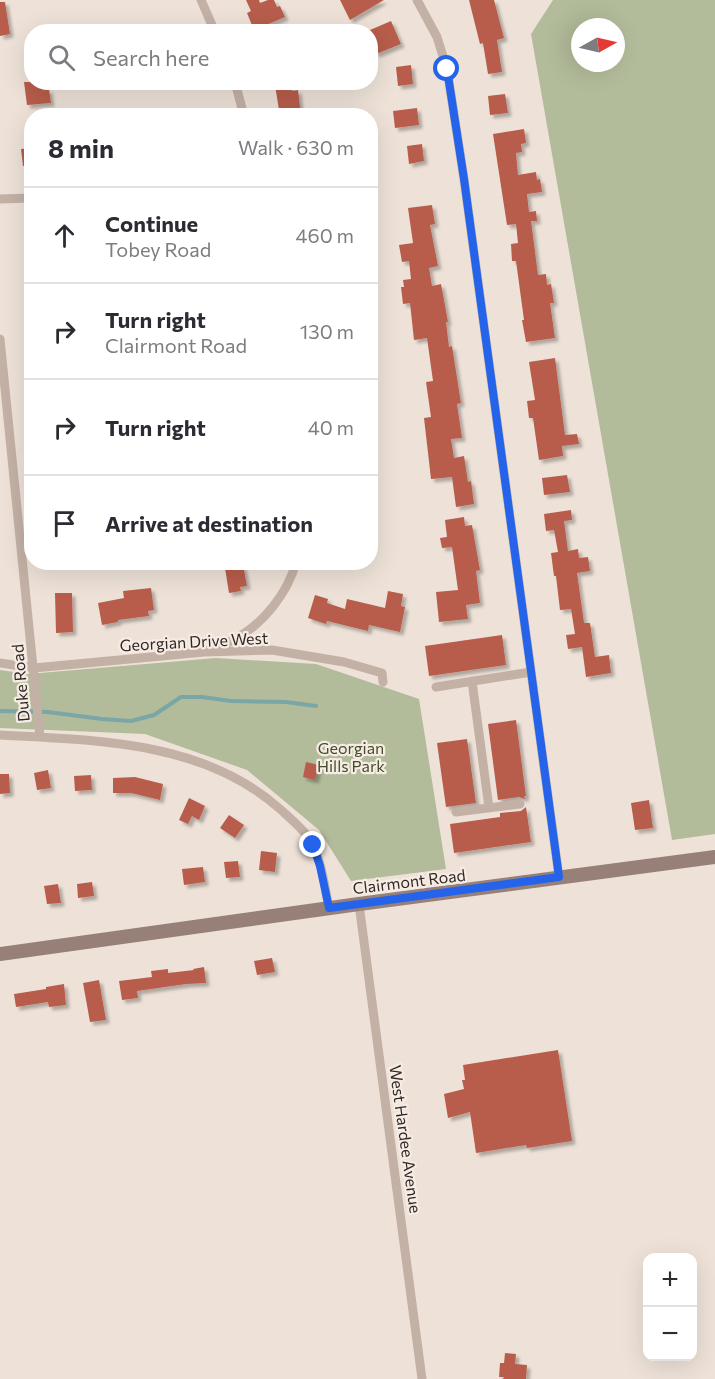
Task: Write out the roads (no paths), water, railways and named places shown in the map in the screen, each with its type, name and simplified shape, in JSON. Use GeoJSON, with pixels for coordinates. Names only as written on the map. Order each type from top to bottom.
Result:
{"type":"FeatureCollection","features":[{"type":"Feature","properties":{"kind":"main road","name":"Clairmont Road"},"geometry":{"type":"LineString","coordinates":[[0,954],[715,857]]}},
{"type":"Feature","properties":{"kind":"street"},"geometry":{"type":"LineString","coordinates":[[201,0],[212,24]]}},
{"type":"Feature","properties":{"kind":"street"},"geometry":{"type":"LineString","coordinates":[[417,0],[437,37],[447,69],[559,877]]}},
{"type":"Feature","properties":{"kind":"street"},"geometry":{"type":"LineString","coordinates":[[237,90],[242,108]]}},
{"type":"Feature","properties":{"kind":"street"},"geometry":{"type":"LineString","coordinates":[[0,199],[24,198]]}},
{"type":"Feature","properties":{"kind":"street","name":"Duke Road"},"geometry":{"type":"LineString","coordinates":[[0,339],[40,737]]}},
{"type":"Feature","properties":{"kind":"street"},"geometry":{"type":"LineString","coordinates":[[204,652],[236,638],[264,617],[281,596],[294,570]]}},
{"type":"Feature","properties":{"kind":"street","name":"Georgian Drive West"},"geometry":{"type":"LineString","coordinates":[[0,663],[34,668],[204,652],[272,650],[344,662],[382,673],[383,682]]}},
{"type":"Feature","properties":{"kind":"street"},"geometry":{"type":"LineString","coordinates":[[436,687],[531,672]]}},
{"type":"Feature","properties":{"kind":"street"},"geometry":{"type":"LineString","coordinates":[[472,681],[489,808]]}},
{"type":"Feature","properties":{"kind":"street"},"geometry":{"type":"LineString","coordinates":[[0,735],[115,743],[158,749],[213,768],[242,782],[270,800],[302,829],[316,853],[329,908]]}},
{"type":"Feature","properties":{"kind":"street"},"geometry":{"type":"LineString","coordinates":[[456,812],[520,804]]}},
{"type":"Feature","properties":{"kind":"street","name":"West Hardee Avenue"},"geometry":{"type":"LineString","coordinates":[[359,904],[423,1379]]}},
{"type":"Feature","properties":{"kind":"waterway"},"geometry":{"type":"LineString","coordinates":[[0,711],[48,712],[131,721],[154,715],[181,697],[286,702],[316,706]]}},
{"type":"Feature","properties":{"kind":"park label","name":"Georgian Hills Park"},"geometry":{"type":"Point","coordinates":[351,756]}}]}
